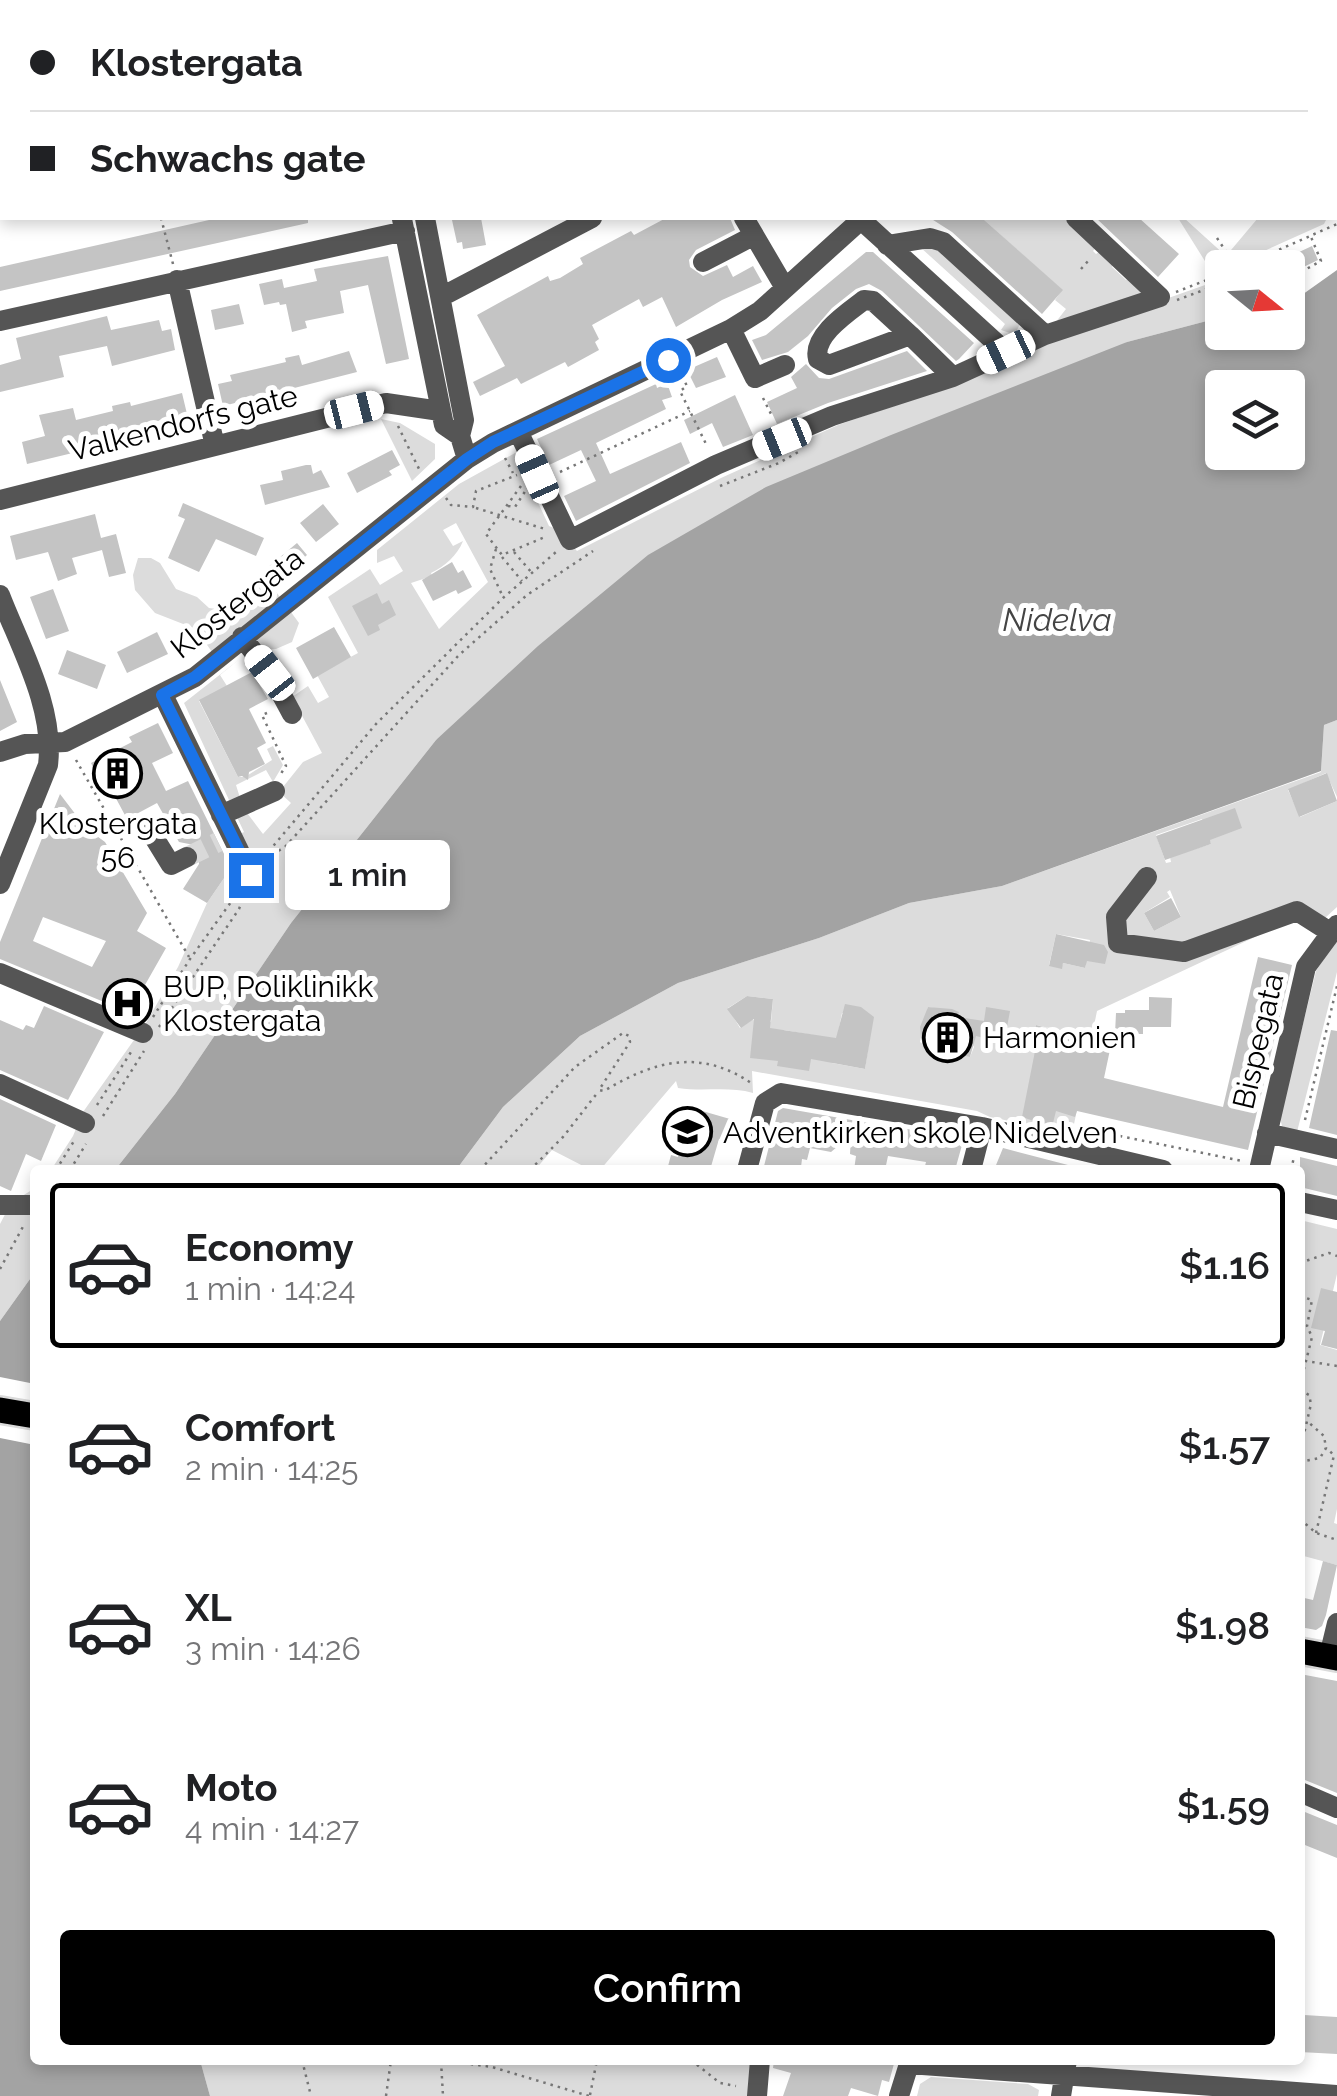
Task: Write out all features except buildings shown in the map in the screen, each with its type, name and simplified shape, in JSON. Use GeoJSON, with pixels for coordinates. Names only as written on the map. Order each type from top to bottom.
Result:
{"type":"FeatureCollection","features":[{"type":"Feature","properties":{"kind":"main road"},"geometry":{"type":"LineString","coordinates":[[0,1410],[30,1415]]}},
{"type":"Feature","properties":{"kind":"main road"},"geometry":{"type":"LineString","coordinates":[[1305,1652],[1333,1657]]}},
{"type":"Feature","properties":{"kind":"street"},"geometry":{"type":"LineString","coordinates":[[425,220],[464,420],[460,436],[467,459]]}},
{"type":"Feature","properties":{"kind":"street"},"geometry":{"type":"LineString","coordinates":[[441,297],[588,220]]}},
{"type":"Feature","properties":{"kind":"street","name":"Klostergata"},"geometry":{"type":"LineString","coordinates":[[0,752],[26,744],[58,743],[195,677],[467,459],[518,430],[760,312],[859,220]]}},
{"type":"Feature","properties":{"kind":"street"},"geometry":{"type":"LineString","coordinates":[[863,220],[1006,352]]}},
{"type":"Feature","properties":{"kind":"street"},"geometry":{"type":"LineString","coordinates":[[1078,220],[1170,298]]}},
{"type":"Feature","properties":{"kind":"street"},"geometry":{"type":"LineString","coordinates":[[0,321],[403,224],[440,411],[444,425],[460,436]]}},
{"type":"Feature","properties":{"kind":"street"},"geometry":{"type":"LineString","coordinates":[[703,262],[748,227],[786,288]]}},
{"type":"Feature","properties":{"kind":"street"},"geometry":{"type":"LineString","coordinates":[[887,245],[930,238],[943,242],[1045,334]]}},
{"type":"Feature","properties":{"kind":"street"},"geometry":{"type":"LineString","coordinates":[[178,280],[215,446]]}},
{"type":"Feature","properties":{"kind":"street"},"geometry":{"type":"LineString","coordinates":[[518,430],[570,540],[716,466],[832,416],[953,377],[1045,334],[1170,298]]}},
{"type":"Feature","properties":{"kind":"street"},"geometry":{"type":"LineString","coordinates":[[731,329],[754,378],[785,364]]}},
{"type":"Feature","properties":{"kind":"street"},"geometry":{"type":"LineString","coordinates":[[910,335],[953,377]]}},
{"type":"Feature","properties":{"kind":"street","name":"Valkendorfs gate"},"geometry":{"type":"LineString","coordinates":[[0,500],[386,402],[440,411]]}},
{"type":"Feature","properties":{"kind":"street"},"geometry":{"type":"LineString","coordinates":[[0,595],[58,743],[0,884]]}},
{"type":"Feature","properties":{"kind":"street"},"geometry":{"type":"LineString","coordinates":[[242,637],[270,673],[289,708]]}},
{"type":"Feature","properties":{"kind":"street"},"geometry":{"type":"LineString","coordinates":[[162,695],[221,815],[224,839],[251,875]]}},
{"type":"Feature","properties":{"kind":"street"},"geometry":{"type":"LineString","coordinates":[[221,815],[272,792]]}},
{"type":"Feature","properties":{"kind":"street"},"geometry":{"type":"LineString","coordinates":[[147,826],[170,865],[188,856]]}},
{"type":"Feature","properties":{"kind":"street"},"geometry":{"type":"LineString","coordinates":[[1146,877],[1116,916],[1118,944],[1184,952],[1297,911],[1334,928]]}},
{"type":"Feature","properties":{"kind":"street","name":"Bispegata"},"geometry":{"type":"LineString","coordinates":[[1253,1165],[1267,1133],[1306,966],[1334,928]]}},
{"type":"Feature","properties":{"kind":"street"},"geometry":{"type":"LineString","coordinates":[[0,973],[148,1037]]}},
{"type":"Feature","properties":{"kind":"street"},"geometry":{"type":"LineString","coordinates":[[0,1084],[91,1129]]}},
{"type":"Feature","properties":{"kind":"street"},"geometry":{"type":"LineString","coordinates":[[749,1165],[764,1103],[780,1093],[982,1127],[1142,1165]]}},
{"type":"Feature","properties":{"kind":"street"},"geometry":{"type":"LineString","coordinates":[[972,1165],[982,1127]]}},
{"type":"Feature","properties":{"kind":"street"},"geometry":{"type":"LineString","coordinates":[[1267,1133],[1337,1149]]}},
{"type":"Feature","properties":{"kind":"street"},"geometry":{"type":"LineString","coordinates":[[1305,1203],[1337,1210]]}},
{"type":"Feature","properties":{"kind":"street"},"geometry":{"type":"LineString","coordinates":[[0,1204],[30,1205]]}},
{"type":"Feature","properties":{"kind":"street"},"geometry":{"type":"LineString","coordinates":[[1333,1657],[1337,1623]]}},
{"type":"Feature","properties":{"kind":"street"},"geometry":{"type":"LineString","coordinates":[[1305,1794],[1337,1808]]}},
{"type":"Feature","properties":{"kind":"street"},"geometry":{"type":"LineString","coordinates":[[758,2093],[760,2065]]}},
{"type":"Feature","properties":{"kind":"street"},"geometry":{"type":"LineString","coordinates":[[899,2096],[908,2065]]}},
{"type":"Feature","properties":{"kind":"street"},"geometry":{"type":"LineString","coordinates":[[940,2065],[1256,2093],[1337,2096]]}},
{"type":"Feature","properties":{"kind":"path"},"geometry":{"type":"LineString","coordinates":[[163,220],[178,280]]}},
{"type":"Feature","properties":{"kind":"path"},"geometry":{"type":"LineString","coordinates":[[1278,250],[1336,221]]}},
{"type":"Feature","properties":{"kind":"path"},"geometry":{"type":"LineString","coordinates":[[1305,270],[1321,262],[1310,236]]}},
{"type":"Feature","properties":{"kind":"path"},"geometry":{"type":"LineString","coordinates":[[1217,238],[1226,250]]}},
{"type":"Feature","properties":{"kind":"path"},"geometry":{"type":"LineString","coordinates":[[1170,298],[1205,283]]}},
{"type":"Feature","properties":{"kind":"path"},"geometry":{"type":"LineString","coordinates":[[1170,298],[1205,288]]}},
{"type":"Feature","properties":{"kind":"path"},"geometry":{"type":"LineString","coordinates":[[679,368],[687,386],[680,391],[716,466]]}},
{"type":"Feature","properties":{"kind":"path"},"geometry":{"type":"LineString","coordinates":[[754,378],[782,439]]}},
{"type":"Feature","properties":{"kind":"path"},"geometry":{"type":"LineString","coordinates":[[386,402],[423,478]]}},
{"type":"Feature","properties":{"kind":"path"},"geometry":{"type":"LineString","coordinates":[[507,506],[514,507],[539,477],[690,411]]}},
{"type":"Feature","properties":{"kind":"path"},"geometry":{"type":"LineString","coordinates":[[704,492],[779,464],[806,448]]}},
{"type":"Feature","properties":{"kind":"path"},"geometry":{"type":"LineString","coordinates":[[502,452],[522,484],[486,534],[522,581]]}},
{"type":"Feature","properties":{"kind":"path"},"geometry":{"type":"LineString","coordinates":[[473,507],[476,491],[514,474]]}},
{"type":"Feature","properties":{"kind":"path"},"geometry":{"type":"LineString","coordinates":[[442,493],[452,505],[473,507],[555,533],[502,555]]}},
{"type":"Feature","properties":{"kind":"path"},"geometry":{"type":"LineString","coordinates":[[73,1165],[148,1037],[239,909],[251,875],[264,857],[376,724],[503,598],[570,540]]}},
{"type":"Feature","properties":{"kind":"path"},"geometry":{"type":"LineString","coordinates":[[264,857],[284,848],[459,655],[527,595],[600,546]]}},
{"type":"Feature","properties":{"kind":"path"},"geometry":{"type":"LineString","coordinates":[[496,548],[490,568],[503,598]]}},
{"type":"Feature","properties":{"kind":"path"},"geometry":{"type":"LineString","coordinates":[[514,551],[532,573]]}},
{"type":"Feature","properties":{"kind":"path"},"geometry":{"type":"LineString","coordinates":[[272,792],[286,766],[262,716],[289,708]]}},
{"type":"Feature","properties":{"kind":"path"},"geometry":{"type":"LineString","coordinates":[[58,743],[190,958]]}},
{"type":"Feature","properties":{"kind":"path"},"geometry":{"type":"LineString","coordinates":[[130,856],[137,856]]}},
{"type":"Feature","properties":{"kind":"path"},"geometry":{"type":"LineString","coordinates":[[1300,1140],[1337,986]]}},
{"type":"Feature","properties":{"kind":"path"},"geometry":{"type":"LineString","coordinates":[[485,1165],[574,1066],[614,1037],[622,1033],[629,1036],[630,1042],[599,1090],[563,1137],[535,1165]]}},
{"type":"Feature","properties":{"kind":"path"},"geometry":{"type":"LineString","coordinates":[[599,1090],[655,1065],[682,1061],[732,1070],[772,1097]]}},
{"type":"Feature","properties":{"kind":"path"},"geometry":{"type":"LineString","coordinates":[[1084,1138],[1086,1129],[1248,1165]]}},
{"type":"Feature","properties":{"kind":"path"},"geometry":{"type":"LineString","coordinates":[[0,1268],[30,1212]]}},
{"type":"Feature","properties":{"kind":"path"},"geometry":{"type":"LineString","coordinates":[[1305,1261],[1329,1253],[1337,1256]]}},
{"type":"Feature","properties":{"kind":"path"},"geometry":{"type":"LineString","coordinates":[[1305,1298],[1312,1300],[1306,1326],[1312,1336],[1305,1355]]}},
{"type":"Feature","properties":{"kind":"path"},"geometry":{"type":"LineString","coordinates":[[1305,1360],[1337,1366]]}},
{"type":"Feature","properties":{"kind":"path"},"geometry":{"type":"LineString","coordinates":[[1305,1393],[1311,1404],[1305,1429]]}},
{"type":"Feature","properties":{"kind":"path"},"geometry":{"type":"LineString","coordinates":[[1305,1461],[1320,1458],[1326,1448],[1324,1436],[1307,1421]]}},
{"type":"Feature","properties":{"kind":"path"},"geometry":{"type":"LineString","coordinates":[[1316,1533],[1334,1454],[1326,1448]]}},
{"type":"Feature","properties":{"kind":"path"},"geometry":{"type":"LineString","coordinates":[[1305,1523],[1316,1533],[1337,1540]]}},
{"type":"Feature","properties":{"kind":"path"},"geometry":{"type":"LineString","coordinates":[[303,2065],[311,2096]]}},
{"type":"Feature","properties":{"kind":"path"},"geometry":{"type":"LineString","coordinates":[[386,2096],[390,2065]]}},
{"type":"Feature","properties":{"kind":"path"},"geometry":{"type":"LineString","coordinates":[[441,2065],[443,2096]]}},
{"type":"Feature","properties":{"kind":"path"},"geometry":{"type":"LineString","coordinates":[[477,2065],[590,2096],[596,2065]]}},
{"type":"Feature","properties":{"kind":"path"},"geometry":{"type":"LineString","coordinates":[[697,2065],[720,2084],[758,2093]]}},
{"type":"Feature","properties":{"kind":"shaded area"},"geometry":{"type":"Polygon","coordinates":[[[984,220],[1068,220],[1097,246],[1093,251],[1096,254],[1102,250],[1114,263],[1112,267],[1126,280],[1131,277],[1144,297],[1055,323],[1066,309],[1055,300],[1062,290],[984,220]]]}},
{"type":"Feature","properties":{"kind":"shaded area"},"geometry":{"type":"Polygon","coordinates":[[[1179,220],[1186,220],[1219,250],[1205,250],[1205,261],[1179,220]]]}},
{"type":"Feature","properties":{"kind":"shaded area"},"geometry":{"type":"Polygon","coordinates":[[[1256,220],[1326,220],[1266,250],[1231,250],[1256,220]]]}},
{"type":"Feature","properties":{"kind":"shaded area"},"geometry":{"type":"Polygon","coordinates":[[[932,244],[1021,322],[1017,330],[1001,330],[1005,324],[920,247],[932,244]]]}},
{"type":"Feature","properties":{"kind":"shaded area"},"geometry":{"type":"Polygon","coordinates":[[[1205,285],[1205,321],[1127,342],[436,740],[291,923],[175,1094],[119,1165],[54,1165],[83,1112],[146,1023],[178,967],[207,903],[249,848],[240,834],[244,832],[235,813],[244,809],[263,834],[291,803],[279,792],[303,762],[322,753],[292,697],[308,686],[318,703],[329,697],[317,675],[358,653],[328,597],[370,569],[380,585],[403,571],[394,556],[377,563],[377,550],[459,484],[515,453],[549,526],[557,529],[577,551],[721,478],[838,425],[955,384],[1047,341],[1205,285]],[[456,523],[443,530],[453,546],[463,541],[457,551],[432,576],[411,583],[439,629],[488,582],[456,523]]]}},
{"type":"Feature","properties":{"kind":"shaded area"},"geometry":{"type":"Polygon","coordinates":[[[381,419],[400,423],[435,444],[435,459],[412,481],[381,419]]]}},
{"type":"Feature","properties":{"kind":"shaded area"},"geometry":{"type":"Polygon","coordinates":[[[138,558],[160,563],[176,589],[197,597],[209,608],[225,610],[256,585],[274,589],[299,623],[292,642],[276,649],[212,652],[196,629],[155,613],[135,590],[133,575],[138,558]]]}},
{"type":"Feature","properties":{"kind":"shaded area"},"geometry":{"type":"Polygon","coordinates":[[[241,658],[220,675],[227,686],[199,701],[238,777],[245,777],[272,760],[267,749],[273,746],[283,765],[273,782],[266,770],[236,785],[240,798],[229,800],[184,703],[241,658]]]}},
{"type":"Feature","properties":{"kind":"shaded area"},"geometry":{"type":"Polygon","coordinates":[[[1337,720],[1337,797],[1326,773],[1288,790],[1300,817],[1337,801],[1337,907],[1325,918],[1302,915],[1097,1011],[1072,1134],[977,1111],[752,1071],[753,1093],[678,1088],[676,1081],[604,1165],[581,1165],[552,1150],[539,1165],[460,1165],[503,1107],[580,1036],[678,983],[819,938],[909,903],[1002,886],[1321,772],[1324,725],[1337,720]],[[1202,819],[1156,835],[1166,863],[1171,862],[1170,857],[1211,844],[1202,819]],[[1170,890],[1170,897],[1144,913],[1154,931],[1181,917],[1170,890]],[[1056,934],[1049,965],[1061,968],[1063,963],[1085,968],[1090,940],[1056,934]],[[747,996],[728,1008],[740,1028],[752,1020],[771,1022],[773,999],[747,996]],[[928,1007],[920,1042],[925,1046],[957,1049],[957,1055],[970,1057],[974,1047],[959,1012],[928,1007]],[[842,1013],[832,1063],[865,1069],[873,1017],[842,1013]],[[1036,1025],[1032,1039],[1037,1041],[1035,1051],[1067,1062],[1075,1034],[1036,1025]],[[784,1030],[780,1048],[812,1054],[818,1036],[784,1030]]]}},
{"type":"Feature","properties":{"kind":"shaded area"},"geometry":{"type":"Polygon","coordinates":[[[1337,938],[1337,972],[1297,1132],[1282,1126],[1280,1118],[1316,971],[1337,938]]]}},
{"type":"Feature","properties":{"kind":"shaded area"},"geometry":{"type":"Polygon","coordinates":[[[30,1191],[30,1279],[0,1321],[0,1224],[11,1203],[30,1191]]]}},
{"type":"Feature","properties":{"kind":"shaded area"},"geometry":{"type":"Polygon","coordinates":[[[1305,1221],[1337,1229],[1337,1274],[1320,1345],[1337,1350],[1337,1565],[1305,1556],[1305,1221]]]}},
{"type":"Feature","properties":{"kind":"shaded area"},"geometry":{"type":"Polygon","coordinates":[[[201,2065],[750,2065],[751,2096],[210,2096],[201,2065]]]}},
{"type":"Feature","properties":{"kind":"shaded area"},"geometry":{"type":"Polygon","coordinates":[[[931,2077],[1028,2084],[1039,2090],[1038,2096],[917,2096],[920,2084],[931,2077]]]}},
{"type":"Feature","properties":{"kind":"water","name":"Nidelva"},"geometry":{"type":"Polygon","coordinates":[[[1337,270],[1337,720],[1324,725],[1321,771],[1002,886],[909,903],[819,938],[678,983],[580,1036],[503,1107],[460,1165],[119,1165],[175,1094],[291,923],[436,740],[538,646],[648,555],[766,487],[1127,342],[1205,321],[1205,350],[1305,350],[1305,293],[1337,270]]]}},
{"type":"Feature","properties":{"kind":"water"},"geometry":{"type":"Polygon","coordinates":[[[30,1279],[30,2065],[201,2065],[210,2096],[0,2096],[0,1321],[30,1279]]]}},
{"type":"Feature","properties":{"kind":"pier"},"geometry":{"type":"Polygon","coordinates":[[[0,1377],[30,1383],[30,1444],[0,1438],[0,1377]]]}},
{"type":"Feature","properties":{"kind":"tunnel"},"geometry":{"type":"LineString","coordinates":[[187,857],[218,842]]}},
{"type":"Feature","properties":{"kind":"place","name":"Klostergata 56"},"geometry":{"type":"Point","coordinates":[118,774]}},
{"type":"Feature","properties":{"kind":"place","name":"BUP, Poliklinikk Klostergata"},"geometry":{"type":"Point","coordinates":[128,1003]}},
{"type":"Feature","properties":{"kind":"place","name":"Harmonien"},"geometry":{"type":"Point","coordinates":[948,1037]}},
{"type":"Feature","properties":{"kind":"place","name":"Adventkirken skole Nidelven"},"geometry":{"type":"Point","coordinates":[688,1132]}},
{"type":"Feature","properties":{"kind":"route"},"geometry":{"type":"LineString","coordinates":[[251,875],[162,695],[195,677],[467,459],[493,442],[668,360]]}}]}
